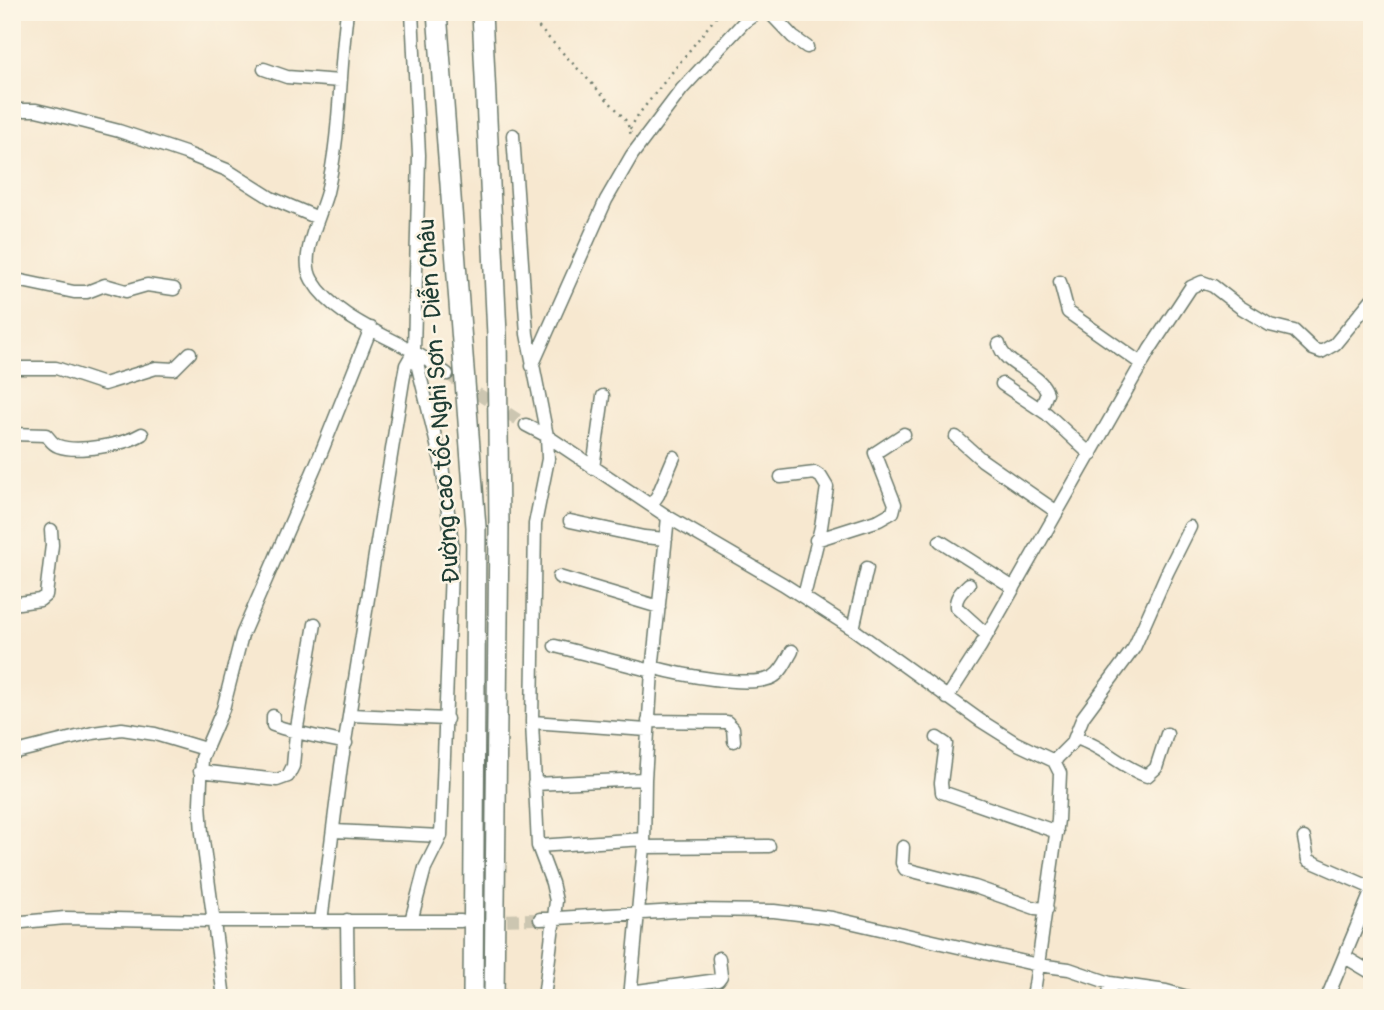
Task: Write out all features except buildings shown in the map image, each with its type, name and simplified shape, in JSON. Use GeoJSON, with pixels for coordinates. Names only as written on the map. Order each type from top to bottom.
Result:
{"type":"FeatureCollection","features":[{"type":"Feature","properties":{"kind":"highway","name":"Đường cao tốc Nghi Sơn - Diễn Châu"},"geometry":{"type":"LineString","coordinates":[[437,12],[476,527],[473,998]]}},
{"type":"Feature","properties":{"kind":"highway","name":"Đường cao tốc Nghi Sơn - Diễn Châu"},"geometry":{"type":"LineString","coordinates":[[482,12],[497,335],[499,526],[494,998]]}},
{"type":"Feature","properties":{"kind":"street"},"geometry":{"type":"LineString","coordinates":[[347,12],[336,134],[327,192],[309,254],[312,280],[331,302],[447,373]]}},
{"type":"Feature","properties":{"kind":"street"},"geometry":{"type":"LineString","coordinates":[[411,921],[425,868],[441,836],[452,543],[442,465],[414,351],[419,155],[412,12]]}},
{"type":"Feature","properties":{"kind":"street"},"geometry":{"type":"LineString","coordinates":[[532,367],[606,200],[635,152],[682,89],[744,22],[758,12]]}},
{"type":"Feature","properties":{"kind":"street"},"geometry":{"type":"LineString","coordinates":[[769,12],[793,37],[807,47]]}},
{"type":"Feature","properties":{"kind":"street"},"geometry":{"type":"LineString","coordinates":[[264,69],[287,78],[340,81]]}},
{"type":"Feature","properties":{"kind":"street"},"geometry":{"type":"LineString","coordinates":[[12,110],[36,110],[53,114],[119,131],[185,153],[227,170],[271,198],[318,218]]}},
{"type":"Feature","properties":{"kind":"street"},"geometry":{"type":"LineString","coordinates":[[513,135],[527,334],[547,436],[548,458],[535,524],[531,722],[538,846],[556,901],[544,998]]}},
{"type":"Feature","properties":{"kind":"street"},"geometry":{"type":"LineString","coordinates":[[12,279],[74,292],[87,292],[105,285],[126,291],[147,285],[174,289]]}},
{"type":"Feature","properties":{"kind":"street"},"geometry":{"type":"LineString","coordinates":[[1060,282],[1068,312],[1142,364]]}},
{"type":"Feature","properties":{"kind":"street"},"geometry":{"type":"LineString","coordinates":[[947,698],[987,635],[1142,364],[1191,287],[1202,282],[1213,286],[1270,325],[1294,331],[1312,349],[1321,352],[1335,344],[1372,299]]}},
{"type":"Feature","properties":{"kind":"street"},"geometry":{"type":"LineString","coordinates":[[223,998],[200,803],[200,771],[205,749],[216,730],[223,709],[242,635],[317,462],[371,328]]}},
{"type":"Feature","properties":{"kind":"street"},"geometry":{"type":"LineString","coordinates":[[999,344],[1002,353],[1044,385],[1047,393],[1041,409]]}},
{"type":"Feature","properties":{"kind":"street"},"geometry":{"type":"LineString","coordinates":[[321,920],[402,381],[406,365],[414,351]]}},
{"type":"Feature","properties":{"kind":"street"},"geometry":{"type":"LineString","coordinates":[[12,368],[56,368],[104,384],[156,369],[174,369],[190,353]]}},
{"type":"Feature","properties":{"kind":"street"},"geometry":{"type":"LineString","coordinates":[[1002,384],[1041,409],[1091,455]]}},
{"type":"Feature","properties":{"kind":"street"},"geometry":{"type":"LineString","coordinates":[[593,468],[603,396]]}},
{"type":"Feature","properties":{"kind":"street"},"geometry":{"type":"LineString","coordinates":[[526,425],[547,436],[668,517],[853,629],[947,698],[1016,743],[1054,761],[1060,774],[1057,832],[1033,998]]}},
{"type":"Feature","properties":{"kind":"street"},"geometry":{"type":"LineString","coordinates":[[12,434],[46,435],[55,446],[68,448],[124,444],[142,434]]}},
{"type":"Feature","properties":{"kind":"street"},"geometry":{"type":"LineString","coordinates":[[816,540],[879,520],[893,512],[895,504],[875,453],[904,434]]}},
{"type":"Feature","properties":{"kind":"street"},"geometry":{"type":"LineString","coordinates":[[956,437],[982,460],[1057,512]]}},
{"type":"Feature","properties":{"kind":"street"},"geometry":{"type":"LineString","coordinates":[[651,505],[663,486],[674,457]]}},
{"type":"Feature","properties":{"kind":"street"},"geometry":{"type":"LineString","coordinates":[[781,477],[810,473],[821,477],[825,482],[827,495],[802,596]]}},
{"type":"Feature","properties":{"kind":"street"},"geometry":{"type":"LineString","coordinates":[[668,517],[652,669],[644,843],[630,995],[718,980],[721,976],[719,958]]}},
{"type":"Feature","properties":{"kind":"street"},"geometry":{"type":"LineString","coordinates":[[570,522],[666,539]]}},
{"type":"Feature","properties":{"kind":"street"},"geometry":{"type":"LineString","coordinates":[[1054,761],[1076,738],[1083,717],[1142,635],[1167,573],[1190,527]]}},
{"type":"Feature","properties":{"kind":"street"},"geometry":{"type":"LineString","coordinates":[[12,604],[40,600],[47,595],[51,530]]}},
{"type":"Feature","properties":{"kind":"street"},"geometry":{"type":"LineString","coordinates":[[940,541],[1014,588]]}},
{"type":"Feature","properties":{"kind":"street"},"geometry":{"type":"LineString","coordinates":[[853,629],[867,568]]}},
{"type":"Feature","properties":{"kind":"street"},"geometry":{"type":"LineString","coordinates":[[559,577],[659,607]]}},
{"type":"Feature","properties":{"kind":"street"},"geometry":{"type":"LineString","coordinates":[[969,584],[958,596],[956,607],[987,635]]}},
{"type":"Feature","properties":{"kind":"street"},"geometry":{"type":"LineString","coordinates":[[200,771],[277,780],[288,776],[293,766],[315,624]]}},
{"type":"Feature","properties":{"kind":"street"},"geometry":{"type":"LineString","coordinates":[[555,646],[652,669],[735,681],[761,681],[776,675],[792,651]]}},
{"type":"Feature","properties":{"kind":"street"},"geometry":{"type":"LineString","coordinates":[[350,715],[447,719]]}},
{"type":"Feature","properties":{"kind":"street"},"geometry":{"type":"LineString","coordinates":[[273,716],[273,725],[296,733],[346,743]]}},
{"type":"Feature","properties":{"kind":"street"},"geometry":{"type":"LineString","coordinates":[[531,722],[648,725],[727,722],[733,728],[734,741]]}},
{"type":"Feature","properties":{"kind":"street"},"geometry":{"type":"LineString","coordinates":[[12,753],[93,733],[122,729],[155,734],[205,749]]}},
{"type":"Feature","properties":{"kind":"street"},"geometry":{"type":"LineString","coordinates":[[1076,738],[1094,744],[1131,769],[1147,776],[1156,768],[1167,734]]}},
{"type":"Feature","properties":{"kind":"street"},"geometry":{"type":"LineString","coordinates":[[937,738],[946,744],[942,792],[1057,832]]}},
{"type":"Feature","properties":{"kind":"street"},"geometry":{"type":"LineString","coordinates":[[534,785],[645,779]]}},
{"type":"Feature","properties":{"kind":"street"},"geometry":{"type":"LineString","coordinates":[[334,831],[441,836]]}},
{"type":"Feature","properties":{"kind":"street"},"geometry":{"type":"LineString","coordinates":[[1304,838],[1308,860],[1371,892],[1327,998]]}},
{"type":"Feature","properties":{"kind":"street"},"geometry":{"type":"LineString","coordinates":[[538,846],[644,843],[769,846]]}},
{"type":"Feature","properties":{"kind":"street"},"geometry":{"type":"LineString","coordinates":[[904,847],[902,863],[905,869],[975,887],[1035,908],[1047,909]]}},
{"type":"Feature","properties":{"kind":"street"},"geometry":{"type":"LineString","coordinates":[[540,919],[720,910],[813,915],[1038,965],[1069,969],[1110,983],[1166,991],[1191,998]]}},
{"type":"Feature","properties":{"kind":"street"},"geometry":{"type":"LineString","coordinates":[[12,923],[65,918],[461,921]]}},
{"type":"Feature","properties":{"kind":"street"},"geometry":{"type":"LineString","coordinates":[[347,920],[348,998]]}},
{"type":"Feature","properties":{"kind":"street"},"geometry":{"type":"LineString","coordinates":[[1345,957],[1372,973]]}},
{"type":"Feature","properties":{"kind":"street"},"geometry":{"type":"LineString","coordinates":[[1109,998],[1110,983]]}},
{"type":"Feature","properties":{"kind":"path"},"geometry":{"type":"LineString","coordinates":[[524,12],[617,110],[630,129],[635,152]]}},
{"type":"Feature","properties":{"kind":"path"},"geometry":{"type":"LineString","coordinates":[[630,129],[638,115],[720,12]]}},
{"type":"Feature","properties":{"kind":"tunnel"},"geometry":{"type":"LineString","coordinates":[[447,374],[526,425]]}},
{"type":"Feature","properties":{"kind":"tunnel"},"geometry":{"type":"LineString","coordinates":[[489,920],[540,919]]}}]}
